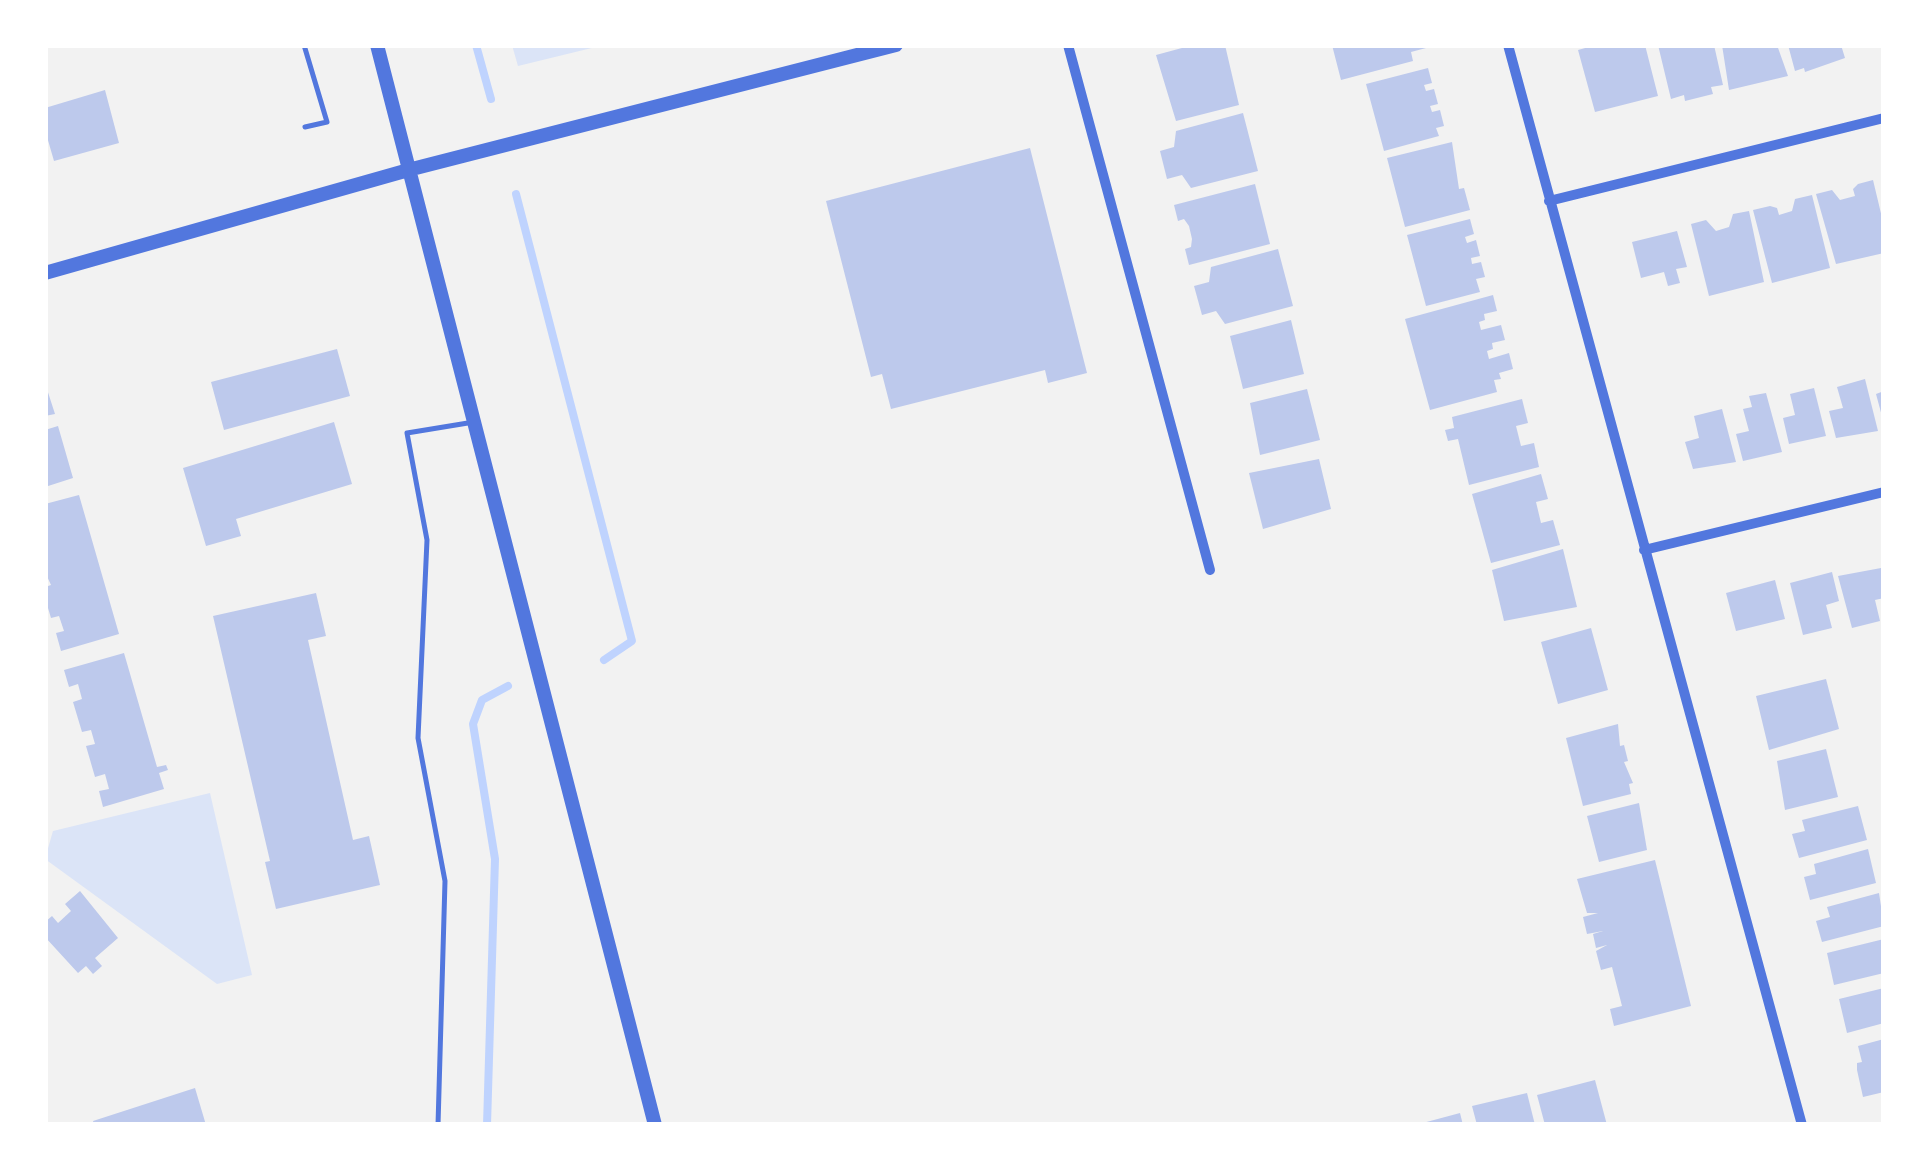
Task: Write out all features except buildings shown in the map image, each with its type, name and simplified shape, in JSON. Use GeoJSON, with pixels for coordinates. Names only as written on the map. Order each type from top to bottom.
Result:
{"type":"FeatureCollection","features":[{"type":"Feature","properties":{"kind":"street"},"geometry":{"type":"LineString","coordinates":[[377,45],[656,1125]]}},
{"type":"Feature","properties":{"kind":"street"},"geometry":{"type":"LineString","coordinates":[[45,273],[412,169],[896,45]]}},
{"type":"Feature","properties":{"kind":"street"},"geometry":{"type":"LineString","coordinates":[[1068,45],[1210,570]]}},
{"type":"Feature","properties":{"kind":"street"},"geometry":{"type":"LineString","coordinates":[[1508,45],[1802,1125]]}},
{"type":"Feature","properties":{"kind":"street"},"geometry":{"type":"LineString","coordinates":[[1549,201],[1884,118]]}},
{"type":"Feature","properties":{"kind":"street"},"geometry":{"type":"LineString","coordinates":[[1644,550],[1884,492]]}},
{"type":"Feature","properties":{"kind":"lane"},"geometry":{"type":"LineString","coordinates":[[304,45],[326,122],[306,127]]}},
{"type":"Feature","properties":{"kind":"lane"},"geometry":{"type":"LineString","coordinates":[[438,1125],[445,881],[418,738],[426,540],[407,433],[477,422]]}},
{"type":"Feature","properties":{"kind":"shaded area"},"geometry":{"type":"Polygon","coordinates":[[[512,45],[604,45],[518,66],[512,45]]]}},
{"type":"Feature","properties":{"kind":"shaded area"},"geometry":{"type":"Polygon","coordinates":[[[210,793],[252,975],[217,984],[45,859],[53,831],[210,793]]]}},
{"type":"Feature","properties":{"kind":"waterway"},"geometry":{"type":"LineString","coordinates":[[476,45],[491,99]]}},
{"type":"Feature","properties":{"kind":"waterway"},"geometry":{"type":"LineString","coordinates":[[516,194],[632,641],[604,660]]}},
{"type":"Feature","properties":{"kind":"waterway"},"geometry":{"type":"LineString","coordinates":[[487,1125],[495,859],[473,724],[482,700],[508,686]]}}]}
